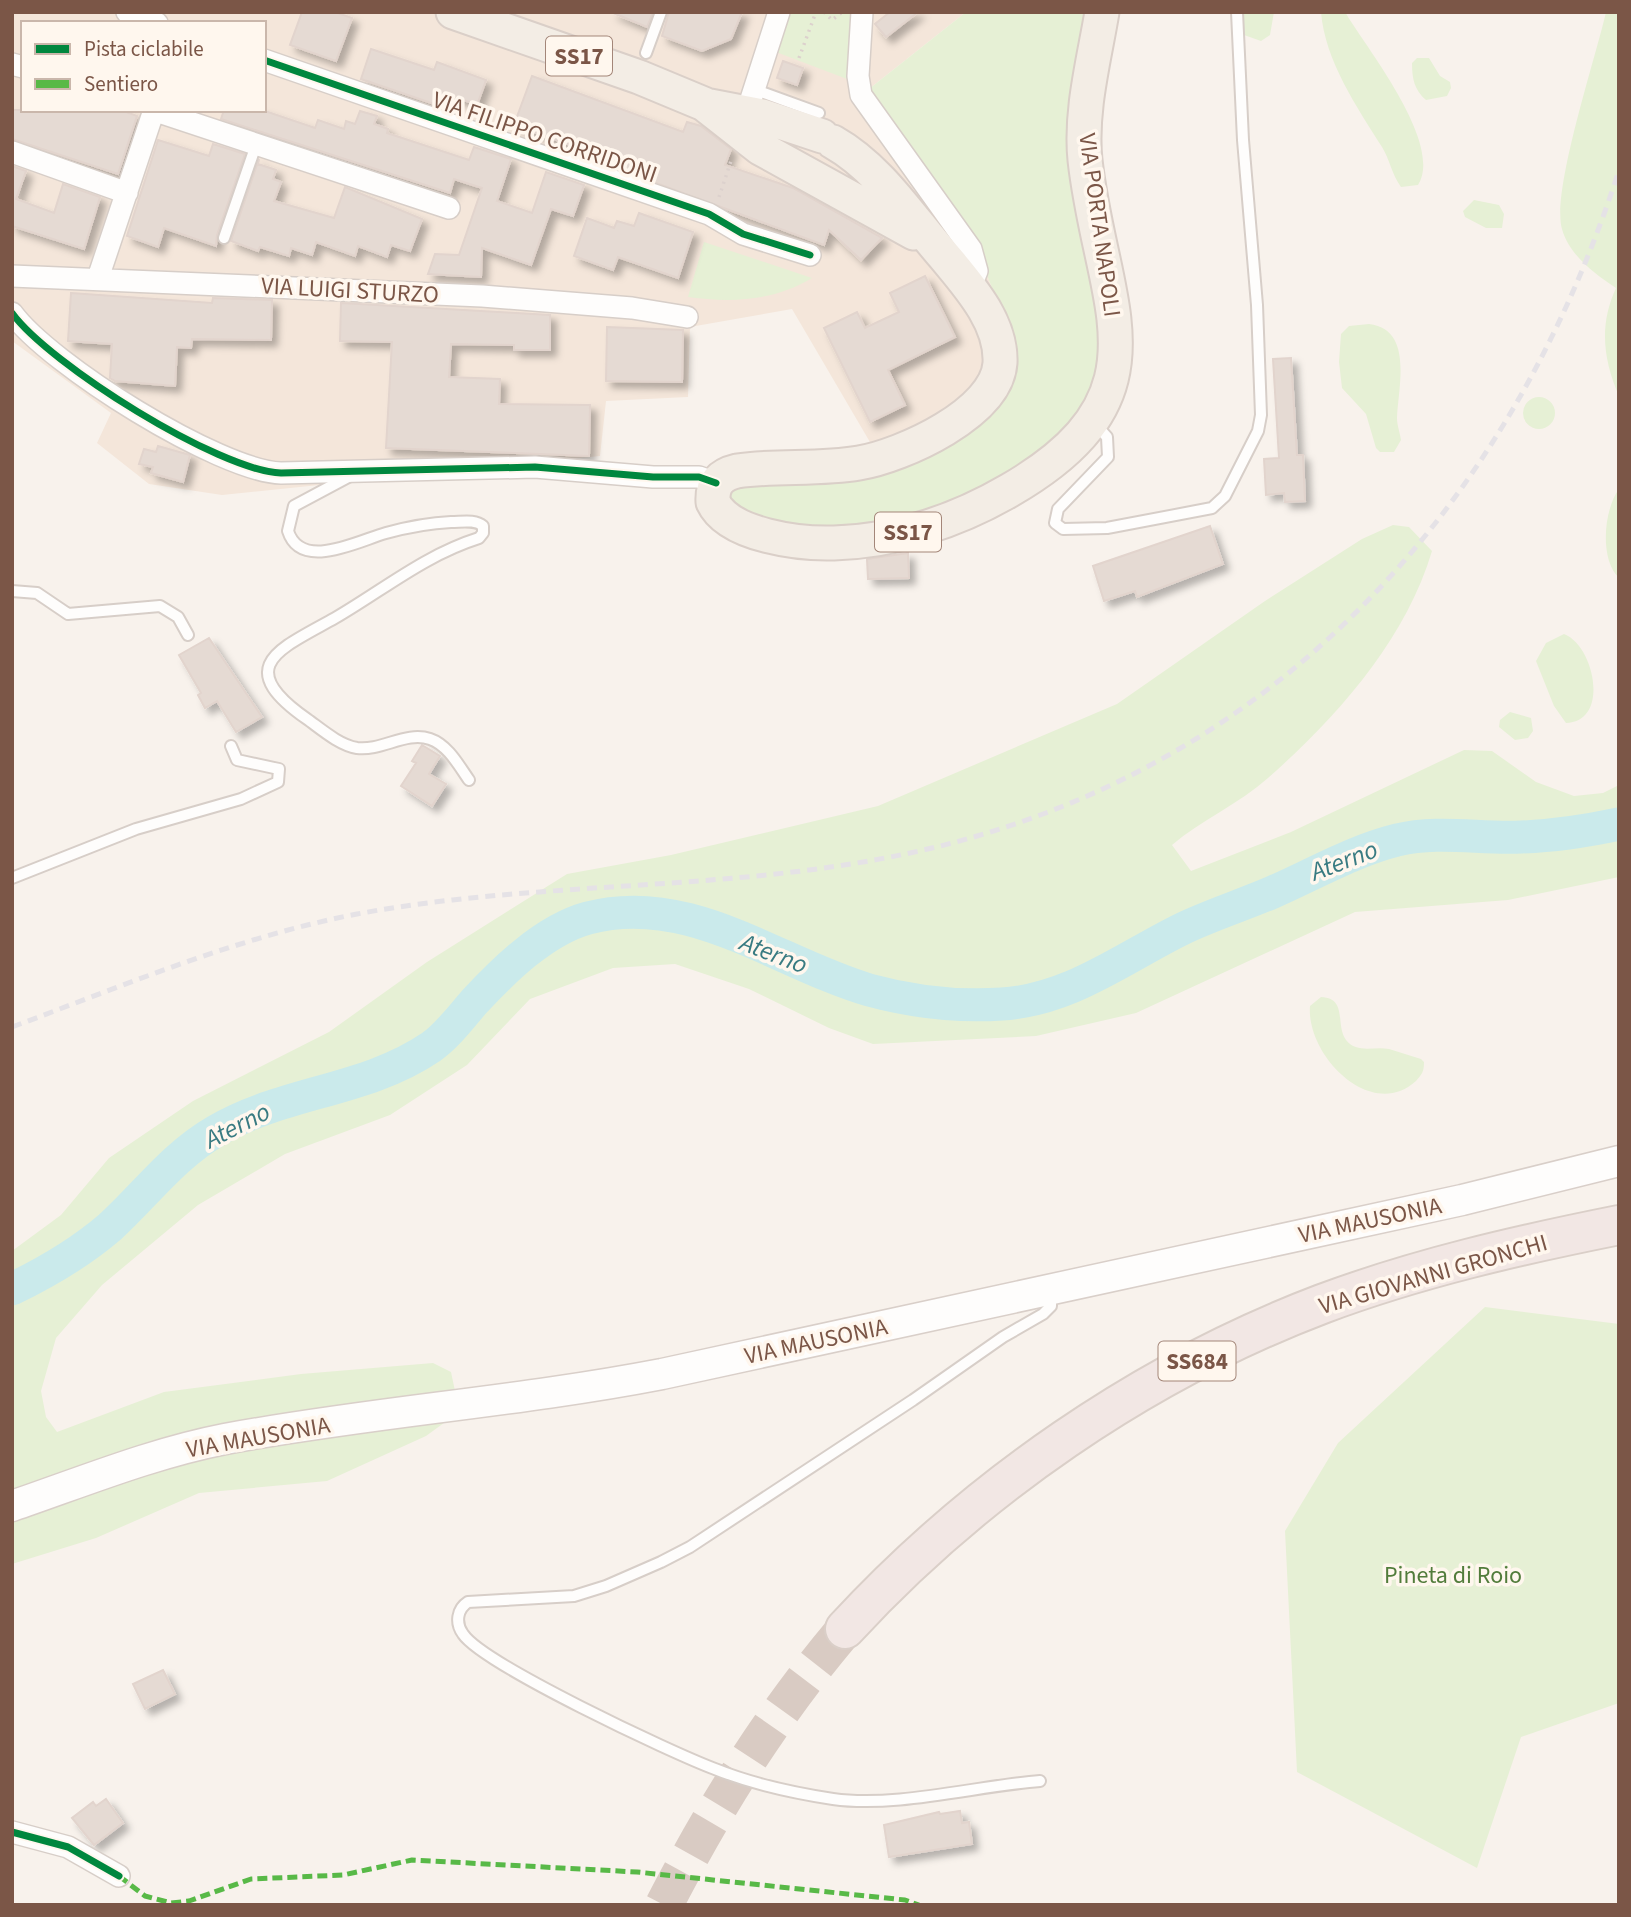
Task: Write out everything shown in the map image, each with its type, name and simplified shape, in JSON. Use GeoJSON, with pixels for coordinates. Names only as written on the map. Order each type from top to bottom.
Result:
{"type":"FeatureCollection","features":[{"type":"Feature","properties":{"kind":"highway","name":"VIA GIOVANNI GRONCHI"},"geometry":{"type":"LineString","coordinates":[[845,1629],[900,1572],[1003,1486],[1108,1412],[1200,1359],[1275,1323],[1367,1288],[1495,1252],[1619,1225]]}},
{"type":"Feature","properties":{"kind":"main road","name":"SS17"},"geometry":{"type":"LineString","coordinates":[[453,12],[495,19],[704,104],[747,111],[825,130],[882,183],[971,288],[996,340],[999,369],[983,397],[957,420],[910,448],[874,460],[836,466],[737,471],[716,483]]}},
{"type":"Feature","properties":{"kind":"main road","name":"VIA PORTA NAPOLI"},"geometry":{"type":"LineString","coordinates":[[716,483],[712,497],[717,509],[769,536],[825,543],[883,537],[953,518],[1004,494],[1059,457],[1092,422],[1107,393],[1115,339],[1113,299],[1084,148],[1086,113],[1102,12]]}},
{"type":"Feature","properties":{"kind":"main road","name":"SS17"},"geometry":{"type":"LineString","coordinates":[[747,111],[765,152],[900,224],[946,258]]}},
{"type":"Feature","properties":{"kind":"main road","name":"VIA MAUSONIA"},"geometry":{"type":"LineString","coordinates":[[12,1506],[168,1453],[224,1439],[595,1387],[1462,1200],[1619,1161]]}},
{"type":"Feature","properties":{"kind":"street"},"geometry":{"type":"LineString","coordinates":[[127,12],[152,21]]}},
{"type":"Feature","properties":{"kind":"street"},"geometry":{"type":"LineString","coordinates":[[747,111],[779,12]]}},
{"type":"Feature","properties":{"kind":"street"},"geometry":{"type":"LineString","coordinates":[[862,12],[858,76],[861,95],[971,249],[977,271],[971,288]]}},
{"type":"Feature","properties":{"kind":"street","name":"VIA FILIPPO CORRIDONI"},"geometry":{"type":"LineString","coordinates":[[266,61],[712,215],[743,234],[810,255]]}},
{"type":"Feature","properties":{"kind":"street"},"geometry":{"type":"LineString","coordinates":[[99,278],[153,112]]}},
{"type":"Feature","properties":{"kind":"street"},"geometry":{"type":"LineString","coordinates":[[160,112],[449,208]]}},
{"type":"Feature","properties":{"kind":"street"},"geometry":{"type":"LineString","coordinates":[[12,152],[127,193]]}},
{"type":"Feature","properties":{"kind":"street","name":"VIA LUIGI STURZO"},"geometry":{"type":"LineString","coordinates":[[12,275],[482,296],[632,309],[687,317]]}},
{"type":"Feature","properties":{"kind":"street"},"geometry":{"type":"LineString","coordinates":[[12,313],[40,343],[96,383],[168,428],[235,463],[272,473],[545,467],[646,477],[699,477],[716,483]]}},
{"type":"Feature","properties":{"kind":"street"},"geometry":{"type":"LineString","coordinates":[[12,1832],[68,1847],[119,1875]]}},
{"type":"Feature","properties":{"kind":"lane"},"geometry":{"type":"LineString","coordinates":[[646,53],[661,12]]}},
{"type":"Feature","properties":{"kind":"lane"},"geometry":{"type":"LineString","coordinates":[[1092,422],[1105,432],[1109,453],[1058,509],[1055,523],[1063,529],[1107,528],[1212,508],[1225,496],[1259,427],[1257,305],[1243,141],[1237,12]]}},
{"type":"Feature","properties":{"kind":"lane"},"geometry":{"type":"LineString","coordinates":[[224,238],[257,145]]}},
{"type":"Feature","properties":{"kind":"lane"},"geometry":{"type":"LineString","coordinates":[[355,472],[294,506],[288,531],[298,546],[311,551],[332,550],[401,529],[445,523],[478,523],[483,526],[483,533],[479,538],[435,555],[360,604],[282,648],[269,666],[270,686],[276,695],[298,712],[351,746],[373,747],[419,737],[434,740],[448,751],[469,780]]}},
{"type":"Feature","properties":{"kind":"lane"},"geometry":{"type":"LineString","coordinates":[[12,591],[37,593],[68,614],[160,606],[178,617],[188,635]]}},
{"type":"Feature","properties":{"kind":"lane"},"geometry":{"type":"LineString","coordinates":[[12,878],[136,829],[241,799],[278,782],[279,769],[237,760],[231,746]]}},
{"type":"Feature","properties":{"kind":"lane"},"geometry":{"type":"LineString","coordinates":[[1040,1782],[866,1800],[837,1799],[762,1783],[703,1764],[556,1692],[477,1648],[463,1635],[458,1623],[461,1608],[470,1601],[538,1600],[586,1593],[682,1551],[913,1400],[1003,1337],[1043,1314],[1052,1303],[1050,1288]]}},
{"type":"Feature","properties":{"kind":"path"},"geometry":{"type":"LineString","coordinates":[[799,58],[816,12]]}},
{"type":"Feature","properties":{"kind":"path"},"geometry":{"type":"LineString","coordinates":[[824,12],[832,20],[840,17],[841,12]]}},
{"type":"Feature","properties":{"kind":"path"},"geometry":{"type":"LineString","coordinates":[[712,215],[747,111]]}},
{"type":"Feature","properties":{"kind":"shaded area"},"geometry":{"type":"Polygon","coordinates":[[[12,12],[966,12],[869,89],[970,232],[1007,326],[1010,354],[884,466],[792,309],[690,327],[688,397],[606,401],[600,456],[222,495],[149,484],[97,443],[111,413],[12,341],[12,12]]]}},
{"type":"Feature","properties":{"kind":"green space"},"geometry":{"type":"Polygon","coordinates":[[[790,12],[851,12],[847,79],[776,52],[790,12]]]}},
{"type":"Feature","properties":{"kind":"green space"},"geometry":{"type":"Polygon","coordinates":[[[966,12],[1088,12],[1103,305],[1097,382],[1073,425],[998,482],[921,514],[856,529],[790,528],[730,505],[731,488],[940,443],[1007,326],[970,232],[869,89],[966,12]]]}},
{"type":"Feature","properties":{"kind":"green space"},"geometry":{"type":"Polygon","coordinates":[[[1240,12],[1274,12],[1270,35],[1261,41],[1244,35],[1240,12]]]}},
{"type":"Feature","properties":{"kind":"green space"},"geometry":{"type":"Polygon","coordinates":[[[1321,12],[1345,12],[1400,97],[1421,146],[1423,167],[1418,185],[1401,187],[1398,182],[1385,152],[1335,66],[1321,12]]]}},
{"type":"Feature","properties":{"kind":"green space"},"geometry":{"type":"Polygon","coordinates":[[[1606,12],[1619,12],[1619,396],[1609,369],[1605,342],[1607,315],[1616,288],[1592,270],[1570,247],[1562,229],[1560,211],[1568,156],[1606,12]]]}},
{"type":"Feature","properties":{"kind":"green space"},"geometry":{"type":"Polygon","coordinates":[[[1417,58],[1429,58],[1440,76],[1450,82],[1451,88],[1447,96],[1426,100],[1419,92],[1414,83],[1412,68],[1412,63],[1417,58]]]}},
{"type":"Feature","properties":{"kind":"green space"},"geometry":{"type":"Polygon","coordinates":[[[1474,200],[1499,205],[1504,214],[1502,228],[1486,228],[1465,217],[1463,211],[1474,200]]]}},
{"type":"Feature","properties":{"kind":"green space"},"geometry":{"type":"Polygon","coordinates":[[[704,242],[812,278],[798,286],[768,296],[737,300],[688,297],[704,242]]]}},
{"type":"Feature","properties":{"kind":"green space"},"geometry":{"type":"Polygon","coordinates":[[[1369,324],[1383,328],[1393,337],[1398,348],[1400,376],[1397,418],[1401,440],[1394,452],[1380,452],[1376,448],[1366,414],[1342,388],[1339,362],[1341,334],[1349,326],[1369,324]]]}},
{"type":"Feature","properties":{"kind":"green space"},"geometry":{"type":"Polygon","coordinates":[[[1539,397],[1550,402],[1555,413],[1550,424],[1539,429],[1528,424],[1523,413],[1528,402],[1539,397]]]}},
{"type":"Feature","properties":{"kind":"green space"},"geometry":{"type":"Polygon","coordinates":[[[1619,489],[1619,578],[1608,559],[1606,534],[1610,509],[1619,489]]]}},
{"type":"Feature","properties":{"kind":"green space"},"geometry":{"type":"Polygon","coordinates":[[[1393,525],[1409,527],[1432,551],[1405,616],[1366,675],[1319,729],[1257,787],[1172,845],[1191,871],[1291,832],[1464,750],[1492,751],[1536,782],[1574,796],[1603,793],[1619,785],[1619,877],[1508,900],[1355,912],[1136,1013],[1036,1036],[873,1044],[829,1028],[749,989],[675,964],[613,968],[530,999],[467,1065],[390,1115],[285,1154],[198,1205],[102,1285],[56,1338],[41,1391],[46,1417],[57,1432],[164,1392],[301,1374],[433,1363],[451,1372],[455,1391],[448,1420],[426,1436],[327,1481],[199,1493],[96,1538],[12,1564],[12,1251],[61,1215],[109,1158],[193,1101],[329,1032],[427,962],[567,874],[671,855],[878,806],[1117,704],[1265,601],[1362,539],[1393,525]]]}},
{"type":"Feature","properties":{"kind":"green space"},"geometry":{"type":"Polygon","coordinates":[[[1564,634],[1575,641],[1584,653],[1593,683],[1593,698],[1589,710],[1580,719],[1566,723],[1554,706],[1536,661],[1546,643],[1564,634]]]}},
{"type":"Feature","properties":{"kind":"green space"},"geometry":{"type":"Polygon","coordinates":[[[1510,712],[1531,718],[1533,731],[1528,738],[1515,740],[1499,727],[1500,720],[1510,712]]]}},
{"type":"Feature","properties":{"kind":"green space"},"geometry":{"type":"Polygon","coordinates":[[[1321,997],[1335,1002],[1340,1013],[1343,1034],[1350,1044],[1360,1048],[1389,1049],[1421,1059],[1424,1068],[1421,1075],[1398,1092],[1380,1093],[1362,1088],[1345,1077],[1330,1062],[1312,1025],[1310,1006],[1321,997]]]}},
{"type":"Feature","properties":{"kind":"green space","name":"Pineta di Roio"},"geometry":{"type":"Polygon","coordinates":[[[1485,1307],[1619,1324],[1619,1703],[1521,1737],[1477,1868],[1297,1772],[1285,1531],[1338,1443],[1485,1307]]]}},
{"type":"Feature","properties":{"kind":"building"},"geometry":{"type":"Polygon","coordinates":[[[302,12],[335,12],[352,18],[336,61],[290,45],[302,12]]]}},
{"type":"Feature","properties":{"kind":"building"},"geometry":{"type":"Polygon","coordinates":[[[611,12],[653,12],[647,27],[611,12]]]}},
{"type":"Feature","properties":{"kind":"building"},"geometry":{"type":"Polygon","coordinates":[[[669,12],[742,12],[731,39],[702,51],[662,36],[669,12]]]}},
{"type":"Feature","properties":{"kind":"building"},"geometry":{"type":"Polygon","coordinates":[[[890,12],[918,12],[886,37],[875,24],[890,12]]]}},
{"type":"Feature","properties":{"kind":"building"},"geometry":{"type":"Polygon","coordinates":[[[371,49],[434,70],[437,62],[486,80],[477,105],[448,94],[443,107],[361,79],[371,49]]]}},
{"type":"Feature","properties":{"kind":"building"},"geometry":{"type":"Polygon","coordinates":[[[783,61],[803,68],[797,85],[777,78],[783,61]]]}},
{"type":"Feature","properties":{"kind":"building"},"geometry":{"type":"Polygon","coordinates":[[[532,76],[683,132],[687,122],[701,126],[731,149],[725,165],[793,188],[882,238],[861,260],[829,230],[824,245],[599,162],[601,156],[514,125],[532,76]]]}},
{"type":"Feature","properties":{"kind":"building"},"geometry":{"type":"Polygon","coordinates":[[[12,110],[126,112],[137,116],[118,174],[12,139],[12,110]]]}},
{"type":"Feature","properties":{"kind":"building"},"geometry":{"type":"Polygon","coordinates":[[[266,111],[315,128],[318,120],[344,129],[346,121],[355,124],[360,111],[377,116],[374,124],[388,129],[387,133],[469,160],[474,147],[511,159],[497,201],[532,213],[546,172],[584,185],[573,216],[551,209],[531,265],[482,248],[481,277],[428,274],[435,254],[459,255],[482,188],[454,179],[450,193],[221,119],[223,112],[266,111]]]}},
{"type":"Feature","properties":{"kind":"building"},"geometry":{"type":"Polygon","coordinates":[[[158,140],[209,156],[213,144],[245,154],[217,235],[216,246],[164,228],[158,247],[127,236],[158,140]]]}},
{"type":"Feature","properties":{"kind":"building"},"geometry":{"type":"Polygon","coordinates":[[[259,159],[258,164],[276,170],[273,179],[281,182],[274,201],[334,218],[345,187],[422,219],[410,251],[391,245],[387,257],[358,246],[355,256],[316,242],[312,255],[291,248],[289,256],[260,247],[258,251],[231,241],[259,159]]]}},
{"type":"Feature","properties":{"kind":"building"},"geometry":{"type":"Polygon","coordinates":[[[12,166],[26,171],[16,199],[54,213],[63,184],[100,197],[84,249],[12,226],[12,166]]]}},
{"type":"Feature","properties":{"kind":"building"},"geometry":{"type":"Polygon","coordinates":[[[639,213],[693,232],[678,278],[618,257],[613,270],[574,256],[587,218],[614,228],[617,221],[634,226],[639,213]]]}},
{"type":"Feature","properties":{"kind":"building"},"geometry":{"type":"Polygon","coordinates":[[[925,276],[955,337],[888,370],[905,405],[870,422],[824,328],[857,312],[865,328],[899,312],[890,293],[925,276]]]}},
{"type":"Feature","properties":{"kind":"building"},"geometry":{"type":"Polygon","coordinates":[[[71,293],[212,303],[213,298],[272,300],[271,340],[192,339],[191,348],[177,347],[175,386],[115,381],[110,378],[112,344],[68,341],[71,293]]]}},
{"type":"Feature","properties":{"kind":"building"},"geometry":{"type":"Polygon","coordinates":[[[341,303],[550,315],[550,350],[514,350],[514,345],[451,344],[449,377],[500,379],[499,404],[590,405],[589,456],[386,448],[392,342],[340,341],[341,303]]]}},
{"type":"Feature","properties":{"kind":"building"},"geometry":{"type":"Polygon","coordinates":[[[607,327],[683,330],[682,382],[606,381],[607,327]]]}},
{"type":"Feature","properties":{"kind":"building"},"geometry":{"type":"Polygon","coordinates":[[[1291,358],[1297,455],[1303,455],[1305,501],[1285,502],[1284,493],[1266,495],[1264,459],[1279,458],[1273,359],[1291,358]]]}},
{"type":"Feature","properties":{"kind":"building"},"geometry":{"type":"Polygon","coordinates":[[[158,446],[190,455],[183,482],[151,473],[153,467],[139,464],[144,449],[156,452],[158,446]]]}},
{"type":"Feature","properties":{"kind":"building"},"geometry":{"type":"Polygon","coordinates":[[[1210,526],[1223,564],[1137,597],[1135,591],[1104,601],[1093,566],[1210,526]]]}},
{"type":"Feature","properties":{"kind":"building"},"geometry":{"type":"Polygon","coordinates":[[[908,553],[909,578],[868,579],[867,559],[908,553]]]}},
{"type":"Feature","properties":{"kind":"building"},"geometry":{"type":"Polygon","coordinates":[[[209,638],[262,717],[236,732],[217,701],[205,708],[198,695],[201,693],[179,655],[209,638]]]}},
{"type":"Feature","properties":{"kind":"building"},"geometry":{"type":"Polygon","coordinates":[[[422,745],[440,756],[429,774],[446,784],[432,806],[401,786],[416,763],[412,761],[422,745]]]}},
{"type":"Feature","properties":{"kind":"building"},"geometry":{"type":"Polygon","coordinates":[[[163,1670],[175,1694],[145,1709],[133,1684],[163,1670]]]}},
{"type":"Feature","properties":{"kind":"building"},"geometry":{"type":"Polygon","coordinates":[[[106,1799],[123,1823],[94,1845],[72,1818],[93,1802],[96,1806],[106,1799]]]}},
{"type":"Feature","properties":{"kind":"building"},"geometry":{"type":"Polygon","coordinates":[[[960,1811],[962,1823],[969,1822],[972,1844],[889,1857],[884,1825],[939,1812],[960,1811]]]}},
{"type":"Feature","properties":{"kind":"waterway","name":"Aterno"},"geometry":{"type":"LineString","coordinates":[[12,1289],[63,1261],[99,1236],[186,1152],[216,1131],[269,1107],[379,1073],[406,1062],[431,1047],[498,977],[526,953],[556,932],[588,918],[625,912],[662,914],[732,934],[869,990],[935,1003],[1002,1004],[1051,995],[1073,986],[1193,924],[1273,892],[1349,857],[1397,840],[1459,835],[1546,836],[1619,824]]}},
{"type":"Feature","properties":{"kind":"tunnel"},"geometry":{"type":"LineString","coordinates":[[664,1905],[747,1762],[794,1694],[845,1629]]}},
{"type":"Feature","properties":{"kind":"railway"},"geometry":{"type":"LineString","coordinates":[[12,1027],[182,963],[269,935],[357,914],[486,896],[746,877],[874,860],[1009,826],[1133,774],[1245,706],[1345,623],[1432,527],[1507,418],[1570,299],[1619,170]]}},
{"type":"Feature","properties":{"kind":"marked path"},"geometry":{"type":"LineString","coordinates":[[119,1876],[145,1896],[171,1903],[189,1901],[251,1879],[343,1875],[412,1860],[637,1872],[905,1900],[919,1905]]}},
{"type":"Feature","properties":{"kind":"cycle path"},"geometry":{"type":"LineString","coordinates":[[266,61],[709,214],[743,234],[810,255]]}},
{"type":"Feature","properties":{"kind":"cycle path"},"geometry":{"type":"LineString","coordinates":[[12,313],[61,359],[97,386],[178,435],[253,468],[281,473],[535,467],[653,477],[699,477],[716,483]]}},
{"type":"Feature","properties":{"kind":"cycle path"},"geometry":{"type":"LineString","coordinates":[[12,1832],[68,1847],[119,1876]]}}]}
